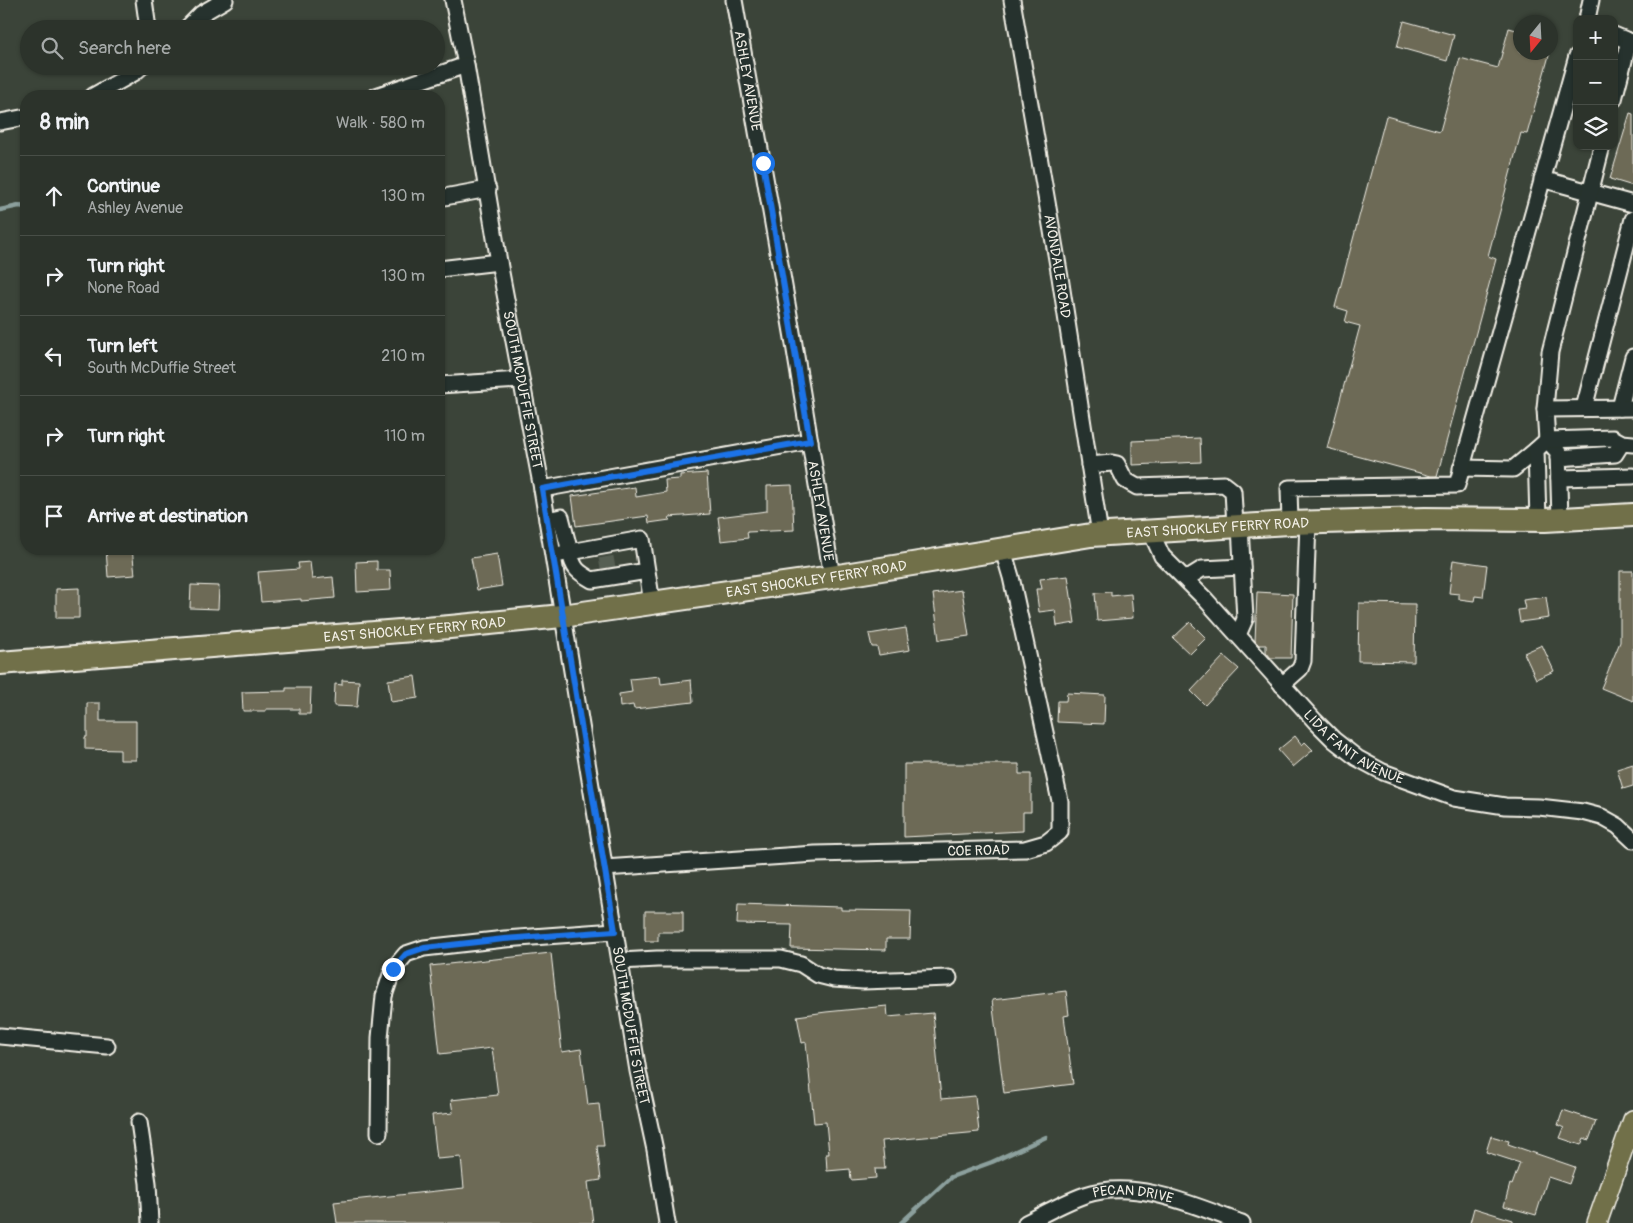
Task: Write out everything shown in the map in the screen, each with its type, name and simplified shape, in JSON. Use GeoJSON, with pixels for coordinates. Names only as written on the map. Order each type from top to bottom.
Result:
{"type":"FeatureCollection","features":[{"type":"Feature","properties":{"kind":"highway","name":"EAST SHOCKLEY FERRY ROAD"},"geometry":{"type":"LineString","coordinates":[[0,663],[450,627],[562,616],[832,577],[1100,534],[1299,522],[1549,519],[1633,515]]}},
{"type":"Feature","properties":{"kind":"main road"},"geometry":{"type":"LineString","coordinates":[[1598,1223],[1628,1150],[1633,1120]]}},
{"type":"Feature","properties":{"kind":"street"},"geometry":{"type":"LineString","coordinates":[[144,0],[147,20]]}},
{"type":"Feature","properties":{"kind":"street"},"geometry":{"type":"LineString","coordinates":[[195,20],[201,14],[225,0]]}},
{"type":"Feature","properties":{"kind":"street","name":"SOUTH MCDUFFIE STREET"},"geometry":{"type":"LineString","coordinates":[[453,0],[488,190],[499,262],[542,489],[638,1071],[655,1150],[667,1223]]}},
{"type":"Feature","properties":{"kind":"street","name":"ASHLEY AVENUE"},"geometry":{"type":"LineString","coordinates":[[734,0],[793,338],[832,577]]}},
{"type":"Feature","properties":{"kind":"street","name":"AVONDALE ROAD"},"geometry":{"type":"LineString","coordinates":[[1012,0],[1060,277],[1100,534]]}},
{"type":"Feature","properties":{"kind":"street"},"geometry":{"type":"LineString","coordinates":[[1588,15],[1591,0]]}},
{"type":"Feature","properties":{"kind":"street"},"geometry":{"type":"LineString","coordinates":[[1618,37],[1631,42],[1618,86]]}},
{"type":"Feature","properties":{"kind":"street"},"geometry":{"type":"LineString","coordinates":[[1282,685],[1300,669],[1303,661],[1299,522],[1289,488],[1457,485],[1576,60]]}},
{"type":"Feature","properties":{"kind":"street"},"geometry":{"type":"LineString","coordinates":[[445,72],[466,65]]}},
{"type":"Feature","properties":{"kind":"street"},"geometry":{"type":"LineString","coordinates":[[104,90],[130,75]]}},
{"type":"Feature","properties":{"kind":"street"},"geometry":{"type":"LineString","coordinates":[[393,90],[437,75]]}},
{"type":"Feature","properties":{"kind":"street"},"geometry":{"type":"LineString","coordinates":[[0,122],[20,118]]}},
{"type":"Feature","properties":{"kind":"street"},"geometry":{"type":"LineString","coordinates":[[1549,519],[1541,445],[1550,352],[1601,150]]}},
{"type":"Feature","properties":{"kind":"street"},"geometry":{"type":"LineString","coordinates":[[1542,179],[1590,194],[1633,204]]}},
{"type":"Feature","properties":{"kind":"street"},"geometry":{"type":"LineString","coordinates":[[445,197],[488,190]]}},
{"type":"Feature","properties":{"kind":"street"},"geometry":{"type":"LineString","coordinates":[[1584,408],[1633,219]]}},
{"type":"Feature","properties":{"kind":"street"},"geometry":{"type":"LineString","coordinates":[[445,268],[499,262]]}},
{"type":"Feature","properties":{"kind":"street"},"geometry":{"type":"LineString","coordinates":[[1545,409],[1627,408],[1633,357]]}},
{"type":"Feature","properties":{"kind":"street"},"geometry":{"type":"LineString","coordinates":[[445,385],[521,380]]}},
{"type":"Feature","properties":{"kind":"street"},"geometry":{"type":"LineString","coordinates":[[1461,468],[1513,470],[1541,445],[1613,438],[1627,443],[1615,454],[1558,458]]}},
{"type":"Feature","properties":{"kind":"street"},"geometry":{"type":"LineString","coordinates":[[542,489],[810,441]]}},
{"type":"Feature","properties":{"kind":"street"},"geometry":{"type":"LineString","coordinates":[[1541,445],[1558,452],[1558,478],[1549,519]]}},
{"type":"Feature","properties":{"kind":"street"},"geometry":{"type":"LineString","coordinates":[[1089,465],[1117,464],[1125,480],[1136,487],[1224,484],[1233,491],[1242,567],[1245,619],[1238,636]]}},
{"type":"Feature","properties":{"kind":"street"},"geometry":{"type":"LineString","coordinates":[[1558,478],[1633,476]]}},
{"type":"Feature","properties":{"kind":"street"},"geometry":{"type":"LineString","coordinates":[[547,520],[561,517],[572,564],[581,574],[592,580],[647,571]]}},
{"type":"Feature","properties":{"kind":"street","name":"LIDA FANT AVENUE"},"geometry":{"type":"LineString","coordinates":[[1150,530],[1162,556],[1206,600],[1334,740],[1357,758],[1383,772],[1422,788],[1471,802],[1583,812],[1602,817],[1618,826],[1633,840]]}},
{"type":"Feature","properties":{"kind":"street"},"geometry":{"type":"LineString","coordinates":[[552,556],[570,552],[605,551],[642,540],[652,604]]}},
{"type":"Feature","properties":{"kind":"street","name":"COE ROAD"},"geometry":{"type":"LineString","coordinates":[[604,868],[815,854],[1025,850],[1046,844],[1060,832],[1060,802],[1011,577],[1003,550]]}},
{"type":"Feature","properties":{"kind":"street"},"geometry":{"type":"LineString","coordinates":[[1186,579],[1202,569],[1242,567]]}},
{"type":"Feature","properties":{"kind":"street"},"geometry":{"type":"LineString","coordinates":[[379,1133],[380,1038],[384,996],[393,969],[406,954],[424,948],[504,939],[615,931]]}},
{"type":"Feature","properties":{"kind":"street"},"geometry":{"type":"LineString","coordinates":[[620,961],[657,959],[781,960],[801,964],[818,975],[834,980],[949,978]]}},
{"type":"Feature","properties":{"kind":"street"},"geometry":{"type":"LineString","coordinates":[[0,1036],[107,1046]]}},
{"type":"Feature","properties":{"kind":"street"},"geometry":{"type":"LineString","coordinates":[[139,1122],[148,1184],[150,1223]]}},
{"type":"Feature","properties":{"kind":"street","name":"PECAN DRIVE"},"geometry":{"type":"LineString","coordinates":[[1026,1223],[1085,1195],[1118,1190],[1141,1191],[1186,1203],[1242,1223]]}},
{"type":"Feature","properties":{"kind":"building"},"geometry":{"type":"Polygon","coordinates":[[[1404,21],[1454,35],[1447,61],[1397,47],[1404,21]]]}},
{"type":"Feature","properties":{"kind":"building"},"geometry":{"type":"Polygon","coordinates":[[[1509,28],[1513,29],[1513,60],[1548,60],[1527,134],[1521,133],[1488,256],[1496,259],[1437,476],[1327,448],[1360,326],[1345,322],[1348,311],[1335,307],[1386,116],[1440,131],[1460,58],[1498,68],[1509,28]]]}},
{"type":"Feature","properties":{"kind":"building"},"geometry":{"type":"Polygon","coordinates":[[[1630,113],[1633,114],[1633,186],[1610,179],[1630,113]]]}},
{"type":"Feature","properties":{"kind":"building"},"geometry":{"type":"Polygon","coordinates":[[[1200,438],[1201,462],[1132,465],[1132,441],[1200,438]]]}},
{"type":"Feature","properties":{"kind":"building"},"geometry":{"type":"Polygon","coordinates":[[[707,473],[710,514],[669,517],[670,520],[649,523],[648,516],[576,526],[572,496],[635,487],[636,497],[666,492],[665,480],[680,479],[680,475],[707,473]]]}},
{"type":"Feature","properties":{"kind":"building"},"geometry":{"type":"Polygon","coordinates":[[[792,485],[794,530],[747,532],[748,538],[721,541],[718,517],[767,511],[767,486],[792,485]]]}},
{"type":"Feature","properties":{"kind":"building"},"geometry":{"type":"Polygon","coordinates":[[[497,554],[502,586],[477,590],[471,558],[497,554]]]}},
{"type":"Feature","properties":{"kind":"building"},"geometry":{"type":"Polygon","coordinates":[[[106,555],[133,555],[135,575],[108,577],[106,555]]]}},
{"type":"Feature","properties":{"kind":"building"},"geometry":{"type":"Polygon","coordinates":[[[1453,560],[1487,565],[1483,597],[1475,596],[1474,601],[1459,599],[1459,594],[1449,593],[1453,560]]]}},
{"type":"Feature","properties":{"kind":"building"},"geometry":{"type":"Polygon","coordinates":[[[377,561],[377,570],[390,570],[391,590],[357,592],[356,562],[377,561]]]}},
{"type":"Feature","properties":{"kind":"building"},"geometry":{"type":"Polygon","coordinates":[[[310,562],[312,579],[333,577],[335,598],[261,602],[258,572],[299,569],[298,563],[310,562]]]}},
{"type":"Feature","properties":{"kind":"building"},"geometry":{"type":"Polygon","coordinates":[[[1620,571],[1633,571],[1633,701],[1601,688],[1620,642],[1620,571]]]}},
{"type":"Feature","properties":{"kind":"building"},"geometry":{"type":"Polygon","coordinates":[[[1068,576],[1075,623],[1057,626],[1055,610],[1039,612],[1036,589],[1042,589],[1040,579],[1068,576]]]}},
{"type":"Feature","properties":{"kind":"building"},"geometry":{"type":"Polygon","coordinates":[[[191,585],[219,586],[218,609],[190,608],[191,585]]]}},
{"type":"Feature","properties":{"kind":"building"},"geometry":{"type":"Polygon","coordinates":[[[79,588],[79,618],[56,618],[56,589],[79,588]]]}},
{"type":"Feature","properties":{"kind":"building"},"geometry":{"type":"Polygon","coordinates":[[[962,590],[969,636],[939,640],[933,594],[962,590]]]}},
{"type":"Feature","properties":{"kind":"building"},"geometry":{"type":"Polygon","coordinates":[[[1111,592],[1111,596],[1131,594],[1133,618],[1097,621],[1095,593],[1111,592]]]}},
{"type":"Feature","properties":{"kind":"building"},"geometry":{"type":"Polygon","coordinates":[[[1257,592],[1293,594],[1291,658],[1271,658],[1266,652],[1266,645],[1259,645],[1255,641],[1257,592]]]}},
{"type":"Feature","properties":{"kind":"building"},"geometry":{"type":"Polygon","coordinates":[[[1546,597],[1549,618],[1520,622],[1518,610],[1525,609],[1523,600],[1546,597]]]}},
{"type":"Feature","properties":{"kind":"building"},"geometry":{"type":"Polygon","coordinates":[[[1359,603],[1415,604],[1414,662],[1358,661],[1359,603]]]}},
{"type":"Feature","properties":{"kind":"building"},"geometry":{"type":"Polygon","coordinates":[[[1190,622],[1206,638],[1190,654],[1173,638],[1190,622]]]}},
{"type":"Feature","properties":{"kind":"building"},"geometry":{"type":"Polygon","coordinates":[[[906,628],[910,650],[879,655],[877,647],[872,647],[869,634],[906,628]]]}},
{"type":"Feature","properties":{"kind":"building"},"geometry":{"type":"Polygon","coordinates":[[[1542,645],[1554,671],[1536,679],[1524,653],[1542,645]]]}},
{"type":"Feature","properties":{"kind":"building"},"geometry":{"type":"Polygon","coordinates":[[[1224,656],[1239,669],[1205,705],[1191,691],[1224,656]]]}},
{"type":"Feature","properties":{"kind":"building"},"geometry":{"type":"Polygon","coordinates":[[[415,676],[418,698],[391,702],[388,680],[415,676]]]}},
{"type":"Feature","properties":{"kind":"building"},"geometry":{"type":"Polygon","coordinates":[[[660,676],[661,684],[691,680],[693,702],[634,709],[633,705],[620,707],[619,694],[632,692],[630,679],[660,676]]]}},
{"type":"Feature","properties":{"kind":"building"},"geometry":{"type":"Polygon","coordinates":[[[342,680],[359,681],[357,707],[334,706],[335,684],[342,685],[342,680]]]}},
{"type":"Feature","properties":{"kind":"building"},"geometry":{"type":"Polygon","coordinates":[[[286,688],[311,688],[310,714],[299,714],[299,709],[243,711],[242,692],[286,691],[286,688]]]}},
{"type":"Feature","properties":{"kind":"building"},"geometry":{"type":"Polygon","coordinates":[[[1067,693],[1105,695],[1104,724],[1057,722],[1058,701],[1066,701],[1067,693]]]}},
{"type":"Feature","properties":{"kind":"building"},"geometry":{"type":"Polygon","coordinates":[[[87,703],[100,703],[100,721],[136,721],[136,760],[120,760],[120,750],[85,749],[87,703]]]}},
{"type":"Feature","properties":{"kind":"building"},"geometry":{"type":"Polygon","coordinates":[[[1295,736],[1302,745],[1305,742],[1313,750],[1293,767],[1278,750],[1295,736]]]}},
{"type":"Feature","properties":{"kind":"building"},"geometry":{"type":"Polygon","coordinates":[[[904,764],[1019,764],[1019,774],[1031,774],[1031,812],[1023,812],[1023,831],[904,837],[904,764]]]}},
{"type":"Feature","properties":{"kind":"building"},"geometry":{"type":"Polygon","coordinates":[[[1633,764],[1633,786],[1623,789],[1617,769],[1633,764]]]}},
{"type":"Feature","properties":{"kind":"building"},"geometry":{"type":"Polygon","coordinates":[[[738,904],[841,907],[841,910],[911,911],[910,939],[886,939],[886,950],[791,948],[792,925],[737,924],[738,904]]]}},
{"type":"Feature","properties":{"kind":"building"},"geometry":{"type":"Polygon","coordinates":[[[645,911],[683,911],[683,932],[658,932],[658,941],[645,941],[645,911]]]}},
{"type":"Feature","properties":{"kind":"building"},"geometry":{"type":"Polygon","coordinates":[[[551,953],[562,1052],[581,1049],[588,1105],[599,1104],[604,1146],[597,1146],[601,1180],[588,1182],[593,1223],[337,1223],[334,1202],[464,1188],[461,1157],[437,1159],[432,1115],[453,1113],[451,1100],[498,1095],[492,1048],[440,1054],[430,966],[551,953]]]}},
{"type":"Feature","properties":{"kind":"building"},"geometry":{"type":"Polygon","coordinates":[[[1066,991],[1069,1015],[1064,1016],[1073,1084],[1004,1093],[992,1000],[1066,991]]]}},
{"type":"Feature","properties":{"kind":"building"},"geometry":{"type":"Polygon","coordinates":[[[887,1006],[888,1017],[933,1013],[941,1099],[975,1096],[979,1132],[882,1141],[885,1169],[875,1169],[876,1178],[851,1180],[850,1169],[827,1171],[826,1154],[829,1154],[826,1122],[814,1123],[806,1042],[802,1043],[797,1016],[887,1006]]]}},
{"type":"Feature","properties":{"kind":"building"},"geometry":{"type":"Polygon","coordinates":[[[1563,1110],[1596,1121],[1589,1140],[1584,1138],[1581,1145],[1560,1138],[1564,1128],[1558,1125],[1563,1110]]]}},
{"type":"Feature","properties":{"kind":"building"},"geometry":{"type":"Polygon","coordinates":[[[1491,1136],[1509,1141],[1508,1144],[1575,1167],[1569,1184],[1548,1177],[1536,1215],[1504,1206],[1510,1184],[1512,1185],[1520,1163],[1486,1152],[1491,1136]]]}},
{"type":"Feature","properties":{"kind":"building"},"geometry":{"type":"Polygon","coordinates":[[[1474,1208],[1513,1220],[1513,1223],[1470,1223],[1474,1208]]]}},
{"type":"Feature","properties":{"kind":"waterway"},"geometry":{"type":"LineString","coordinates":[[0,210],[20,206]]}},
{"type":"Feature","properties":{"kind":"waterway"},"geometry":{"type":"LineString","coordinates":[[901,1223],[951,1177],[992,1162],[1046,1137]]}},
{"type":"Feature","properties":{"kind":"tunnel"},"geometry":{"type":"LineString","coordinates":[[606,557],[609,574]]}},
{"type":"Feature","properties":{"kind":"route"},"geometry":{"type":"LineString","coordinates":[[393,969],[406,954],[424,948],[504,939],[615,931],[542,489],[810,441],[763,163]]}}]}
